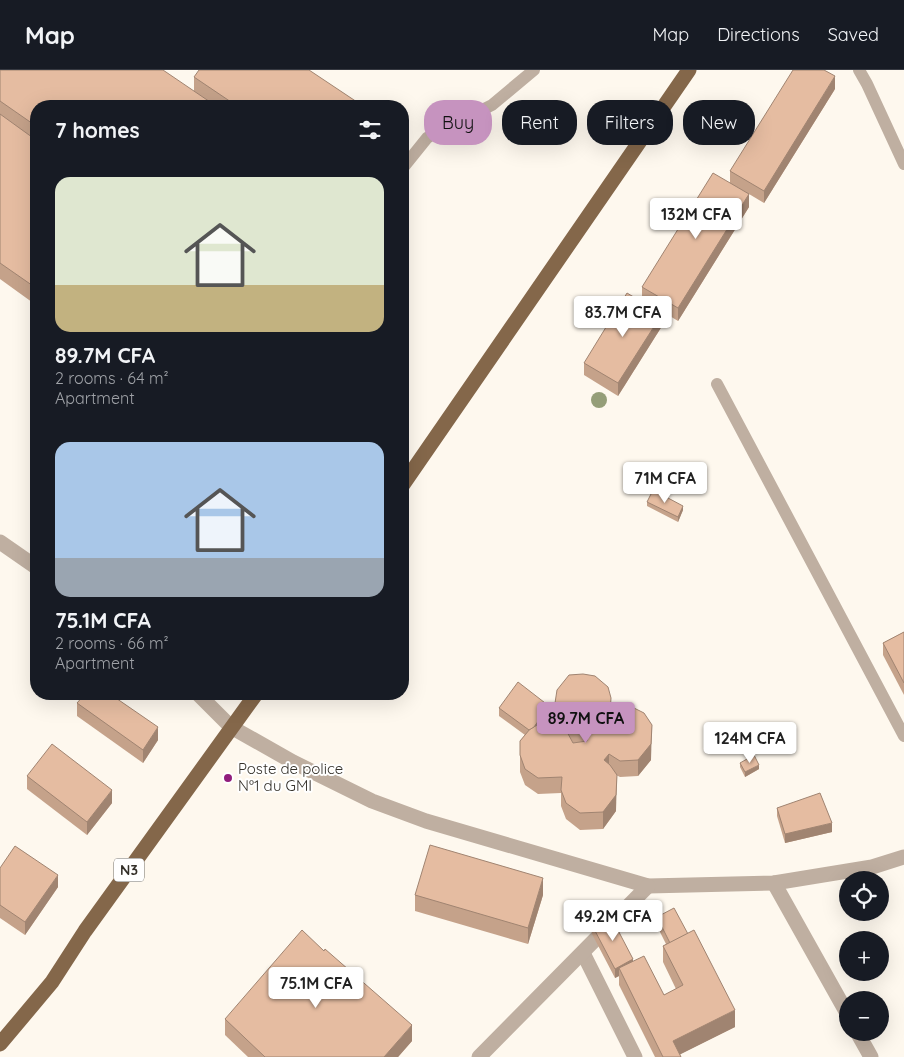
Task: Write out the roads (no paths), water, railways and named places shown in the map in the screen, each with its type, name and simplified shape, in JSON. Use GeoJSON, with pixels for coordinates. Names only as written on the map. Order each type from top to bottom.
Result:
{"type":"FeatureCollection","features":[{"type":"Feature","properties":{"kind":"highway"},"geometry":{"type":"LineString","coordinates":[[409,476],[689,70]]}},
{"type":"Feature","properties":{"kind":"highway","name":"N3"},"geometry":{"type":"LineString","coordinates":[[0,1044],[52,982],[85,931],[251,700]]}},
{"type":"Feature","properties":{"kind":"street"},"geometry":{"type":"LineString","coordinates":[[0,542],[30,563]]}},
{"type":"Feature","properties":{"kind":"street"},"geometry":{"type":"LineString","coordinates":[[204,700],[231,727],[293,762],[372,801],[426,822],[648,886],[774,883],[872,867],[904,857]]}},
{"type":"Feature","properties":{"kind":"street"},"geometry":{"type":"LineString","coordinates":[[774,883],[839,999]]}},
{"type":"Feature","properties":{"kind":"street"},"geometry":{"type":"LineString","coordinates":[[479,1057],[648,886]]}},
{"type":"Feature","properties":{"kind":"street"},"geometry":{"type":"LineString","coordinates":[[582,953],[634,1057]]}},
{"type":"Feature","properties":{"kind":"street"},"geometry":{"type":"LineString","coordinates":[[863,1041],[871,1057]]}},
{"type":"Feature","properties":{"kind":"lane"},"geometry":{"type":"LineString","coordinates":[[409,160],[427,138],[449,123],[472,115],[492,105],[534,70]]}},
{"type":"Feature","properties":{"kind":"lane"},"geometry":{"type":"LineString","coordinates":[[859,70],[904,164]]}},
{"type":"Feature","properties":{"kind":"lane"},"geometry":{"type":"LineString","coordinates":[[717,384],[904,736]]}},
{"type":"Feature","properties":{"kind":"place","name":"Poste de police N°1 du GMI"},"geometry":{"type":"Point","coordinates":[228,778]}}]}
